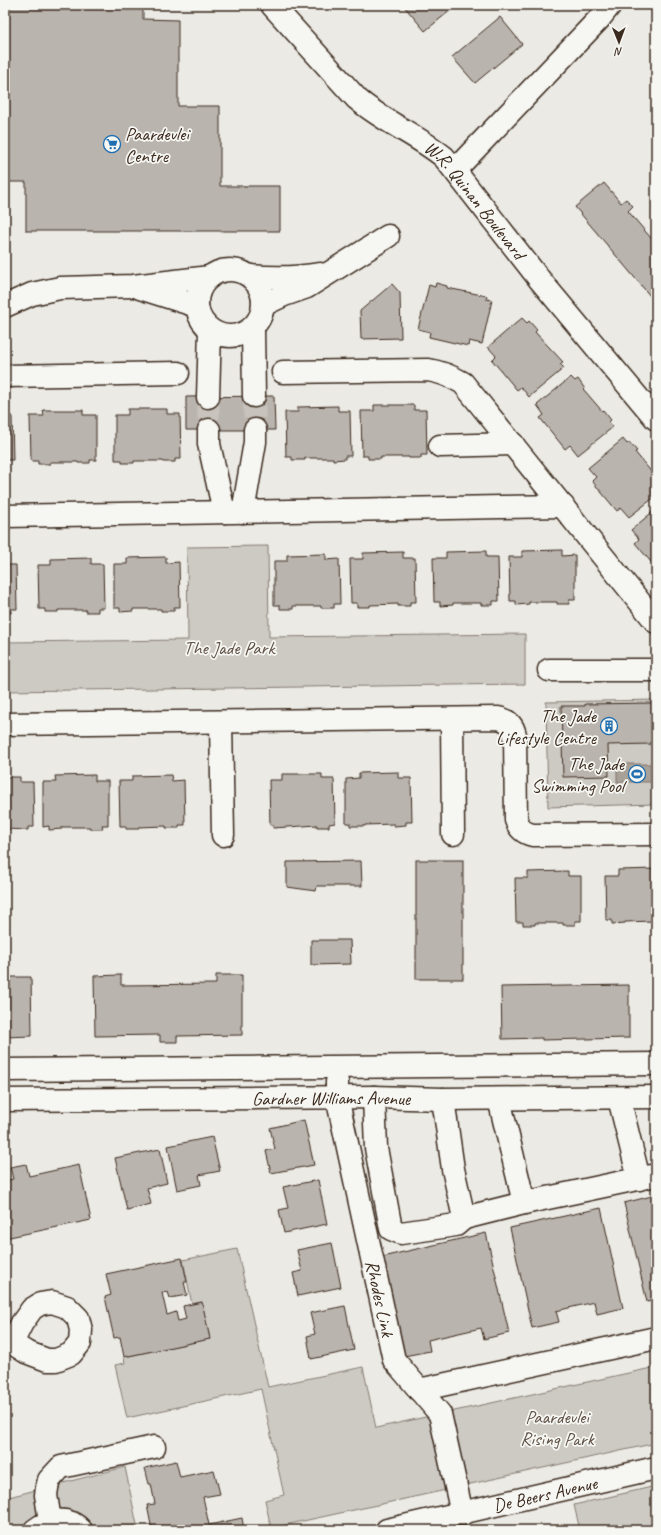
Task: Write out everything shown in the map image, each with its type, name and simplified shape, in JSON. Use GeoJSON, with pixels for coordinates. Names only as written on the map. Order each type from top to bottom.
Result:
{"type":"FeatureCollection","features":[{"type":"Feature","properties":{"kind":"street","name":"W.R. Quinan Boulevard"},"geometry":{"type":"LineString","coordinates":[[272,5],[358,99],[372,112],[434,149],[444,157],[540,280],[656,419]]}},
{"type":"Feature","properties":{"kind":"street"},"geometry":{"type":"LineString","coordinates":[[455,170],[599,20],[610,5]]}},
{"type":"Feature","properties":{"kind":"street"},"geometry":{"type":"LineString","coordinates":[[263,304],[284,294],[307,287],[388,236]]}},
{"type":"Feature","properties":{"kind":"street"},"geometry":{"type":"LineString","coordinates":[[250,276],[257,284],[262,294],[263,304],[261,315],[253,328],[237,336],[225,336],[210,330],[200,316],[197,306],[198,295],[202,285],[210,277],[219,272],[230,270],[250,276],[275,278],[331,272]]}},
{"type":"Feature","properties":{"kind":"street"},"geometry":{"type":"LineString","coordinates":[[5,306],[32,294],[60,288],[134,286],[210,277]]}},
{"type":"Feature","properties":{"kind":"street"},"geometry":{"type":"LineString","coordinates":[[134,286],[197,306]]}},
{"type":"Feature","properties":{"kind":"street"},"geometry":{"type":"LineString","coordinates":[[253,328],[254,396]]}},
{"type":"Feature","properties":{"kind":"street"},"geometry":{"type":"LineString","coordinates":[[208,397],[210,330]]}},
{"type":"Feature","properties":{"kind":"street"},"geometry":{"type":"LineString","coordinates":[[283,372],[428,370],[452,376],[463,383],[656,622]]}},
{"type":"Feature","properties":{"kind":"street"},"geometry":{"type":"LineString","coordinates":[[5,376],[178,374]]}},
{"type":"Feature","properties":{"kind":"street"},"geometry":{"type":"LineString","coordinates":[[209,430],[209,444],[233,512]]}},
{"type":"Feature","properties":{"kind":"street"},"geometry":{"type":"LineString","coordinates":[[233,512],[255,442],[255,430]]}},
{"type":"Feature","properties":{"kind":"street"},"geometry":{"type":"LineString","coordinates":[[440,446],[513,444]]}},
{"type":"Feature","properties":{"kind":"street"},"geometry":{"type":"LineString","coordinates":[[5,516],[563,506]]}},
{"type":"Feature","properties":{"kind":"street"},"geometry":{"type":"LineString","coordinates":[[549,670],[656,670]]}},
{"type":"Feature","properties":{"kind":"street"},"geometry":{"type":"LineString","coordinates":[[5,724],[498,718],[508,722],[513,728],[515,735],[516,820],[521,830],[527,834],[533,835],[656,834]]}},
{"type":"Feature","properties":{"kind":"street"},"geometry":{"type":"LineString","coordinates":[[452,719],[452,834]]}},
{"type":"Feature","properties":{"kind":"street"},"geometry":{"type":"LineString","coordinates":[[221,722],[223,835]]}},
{"type":"Feature","properties":{"kind":"street","name":"Gardner Williams Avenue"},"geometry":{"type":"LineString","coordinates":[[5,1070],[656,1064]]}},
{"type":"Feature","properties":{"kind":"street","name":"Rhodes Link"},"geometry":{"type":"LineString","coordinates":[[338,1067],[337,1097],[394,1360],[440,1414],[462,1514]]}},
{"type":"Feature","properties":{"kind":"street","name":"Gardner Williams Avenue"},"geometry":{"type":"LineString","coordinates":[[5,1100],[76,1109],[337,1097],[444,1099],[656,1097]]}},
{"type":"Feature","properties":{"kind":"street"},"geometry":{"type":"LineString","coordinates":[[374,1097],[376,1148],[391,1229],[401,1233],[456,1225],[464,1218],[524,1203],[647,1177],[619,1098]]}},
{"type":"Feature","properties":{"kind":"street"},"geometry":{"type":"LineString","coordinates":[[444,1099],[453,1168],[464,1218]]}},
{"type":"Feature","properties":{"kind":"street"},"geometry":{"type":"LineString","coordinates":[[499,1099],[524,1203]]}},
{"type":"Feature","properties":{"kind":"street"},"geometry":{"type":"LineString","coordinates":[[420,1390],[656,1338]]}},
{"type":"Feature","properties":{"kind":"street"},"geometry":{"type":"LineString","coordinates":[[81,1530],[69,1522],[59,1520],[42,1526],[49,1480],[61,1467],[154,1446]]}},
{"type":"Feature","properties":{"kind":"street","name":"De Beers Avenue"},"geometry":{"type":"LineString","coordinates":[[387,1530],[462,1514],[656,1468]]}},
{"type":"Feature","properties":{"kind":"green space","name":"The Jade Park"},"geometry":{"type":"Polygon","coordinates":[[[268,546],[269,637],[525,634],[525,684],[5,691],[5,642],[188,640],[187,547],[268,546]]]}},
{"type":"Feature","properties":{"kind":"green space"},"geometry":{"type":"Polygon","coordinates":[[[656,700],[656,804],[548,807],[546,702],[656,700]]]}},
{"type":"Feature","properties":{"kind":"green space"},"geometry":{"type":"Polygon","coordinates":[[[237,1249],[268,1387],[363,1367],[376,1428],[430,1416],[446,1490],[271,1528],[265,1500],[284,1495],[261,1389],[127,1418],[115,1365],[125,1363],[124,1357],[210,1339],[202,1302],[192,1304],[183,1260],[237,1249]]]}},
{"type":"Feature","properties":{"kind":"green space","name":"Paardevlei Rising Park"},"geometry":{"type":"Polygon","coordinates":[[[656,1367],[656,1443],[466,1485],[450,1412],[656,1367]]]}},
{"type":"Feature","properties":{"kind":"green space"},"geometry":{"type":"Polygon","coordinates":[[[125,1467],[138,1530],[95,1530],[88,1521],[79,1514],[69,1510],[58,1509],[48,1510],[38,1514],[29,1521],[22,1530],[5,1530],[5,1498],[125,1467]]]}},
{"type":"Feature","properties":{"kind":"green space"},"geometry":{"type":"Polygon","coordinates":[[[656,1486],[656,1530],[580,1530],[574,1505],[656,1486]]]}},
{"type":"Feature","properties":{"kind":"shaded area","name":"The Jade Swimming Pool"},"geometry":{"type":"Polygon","coordinates":[[[617,764],[654,764],[656,766],[656,782],[617,782],[617,764]]]}},
{"type":"Feature","properties":{"kind":"building","name":"Paardevlei Centre"},"geometry":{"type":"Polygon","coordinates":[[[5,5],[143,5],[143,19],[178,20],[178,106],[220,106],[220,186],[280,186],[280,231],[26,231],[26,182],[5,182],[5,5]]]}},
{"type":"Feature","properties":{"kind":"building"},"geometry":{"type":"Polygon","coordinates":[[[403,5],[457,5],[425,31],[403,5]]]}},
{"type":"Feature","properties":{"kind":"building"},"geometry":{"type":"Polygon","coordinates":[[[500,17],[522,44],[475,83],[452,57],[500,17]]]}},
{"type":"Feature","properties":{"kind":"building"},"geometry":{"type":"Polygon","coordinates":[[[604,183],[621,203],[626,199],[633,206],[628,211],[656,244],[656,303],[575,207],[604,183]]]}},
{"type":"Feature","properties":{"kind":"building"},"geometry":{"type":"Polygon","coordinates":[[[436,283],[447,286],[447,288],[487,296],[486,299],[492,300],[482,344],[469,341],[468,346],[429,337],[430,332],[418,329],[429,285],[435,287],[436,283]]]}},
{"type":"Feature","properties":{"kind":"building"},"geometry":{"type":"Polygon","coordinates":[[[392,284],[400,293],[401,338],[361,339],[360,311],[392,284]]]}},
{"type":"Feature","properties":{"kind":"building"},"geometry":{"type":"Polygon","coordinates":[[[522,318],[527,323],[529,321],[537,330],[535,332],[563,362],[560,364],[564,368],[529,397],[521,387],[517,390],[492,360],[496,356],[488,347],[522,318]]]}},
{"type":"Feature","properties":{"kind":"building"},"geometry":{"type":"Polygon","coordinates":[[[571,377],[575,381],[578,379],[585,389],[584,390],[611,420],[609,422],[613,427],[578,455],[570,445],[565,449],[540,418],[544,415],[537,405],[571,377]]]}},
{"type":"Feature","properties":{"kind":"building"},"geometry":{"type":"Polygon","coordinates":[[[274,396],[275,430],[186,430],[186,397],[274,396]]]}},
{"type":"Feature","properties":{"kind":"building"},"geometry":{"type":"Polygon","coordinates":[[[374,405],[414,405],[414,410],[426,410],[427,455],[421,455],[421,458],[381,457],[381,459],[368,459],[368,456],[362,456],[361,411],[374,411],[374,405]]]}},
{"type":"Feature","properties":{"kind":"building"},"geometry":{"type":"Polygon","coordinates":[[[338,406],[338,411],[350,411],[351,456],[345,456],[345,459],[333,460],[333,458],[305,458],[305,460],[292,460],[292,457],[286,457],[285,412],[298,412],[298,407],[338,406]]]}},
{"type":"Feature","properties":{"kind":"building"},"geometry":{"type":"Polygon","coordinates":[[[128,409],[167,409],[167,414],[180,414],[181,459],[175,459],[175,462],[134,461],[134,463],[122,463],[122,460],[115,460],[115,415],[128,415],[128,409]]]}},
{"type":"Feature","properties":{"kind":"building"},"geometry":{"type":"Polygon","coordinates":[[[43,410],[83,410],[83,415],[96,415],[96,460],[90,460],[90,463],[50,462],[50,464],[38,464],[38,461],[31,461],[30,416],[44,416],[43,410]]]}},
{"type":"Feature","properties":{"kind":"building"},"geometry":{"type":"Polygon","coordinates":[[[5,416],[12,416],[13,460],[6,460],[6,464],[5,464],[5,416]]]}},
{"type":"Feature","properties":{"kind":"building"},"geometry":{"type":"Polygon","coordinates":[[[623,439],[627,444],[629,442],[653,474],[656,474],[656,496],[629,517],[621,508],[617,511],[592,481],[596,477],[588,468],[623,439]]]}},
{"type":"Feature","properties":{"kind":"building"},"geometry":{"type":"Polygon","coordinates":[[[656,509],[656,568],[635,543],[639,539],[631,530],[656,509]]]}},
{"type":"Feature","properties":{"kind":"building"},"geometry":{"type":"Polygon","coordinates":[[[562,550],[562,556],[575,555],[575,600],[569,600],[569,604],[557,604],[557,602],[529,602],[529,604],[516,605],[516,601],[510,601],[509,557],[522,557],[522,551],[562,550]]]}},
{"type":"Feature","properties":{"kind":"building"},"geometry":{"type":"Polygon","coordinates":[[[486,551],[486,557],[498,557],[499,601],[493,601],[493,605],[481,605],[481,603],[453,603],[453,605],[440,606],[440,602],[434,602],[433,558],[446,558],[446,552],[486,551]]]}},
{"type":"Feature","properties":{"kind":"building"},"geometry":{"type":"Polygon","coordinates":[[[403,552],[403,558],[415,558],[416,602],[410,602],[410,606],[398,606],[398,604],[370,605],[370,607],[357,607],[357,603],[351,603],[350,559],[363,559],[363,553],[403,552]]]}},
{"type":"Feature","properties":{"kind":"building"},"geometry":{"type":"Polygon","coordinates":[[[326,554],[326,560],[339,559],[340,604],[334,604],[334,608],[321,608],[321,606],[293,606],[293,609],[280,609],[280,605],[274,605],[274,561],[287,561],[287,555],[326,554]]]}},
{"type":"Feature","properties":{"kind":"building"},"geometry":{"type":"Polygon","coordinates":[[[166,557],[166,563],[179,562],[180,607],[174,607],[174,611],[161,611],[161,609],[133,609],[133,611],[120,612],[120,608],[114,608],[114,564],[127,564],[127,558],[166,557]]]}},
{"type":"Feature","properties":{"kind":"building"},"geometry":{"type":"Polygon","coordinates":[[[91,558],[91,564],[103,564],[104,608],[98,608],[98,612],[86,612],[86,610],[58,610],[58,612],[45,612],[45,609],[39,609],[38,565],[51,565],[51,559],[91,558]]]}},
{"type":"Feature","properties":{"kind":"building"},"geometry":{"type":"Polygon","coordinates":[[[5,565],[16,565],[17,609],[11,609],[11,613],[5,613],[5,565]]]}},
{"type":"Feature","properties":{"kind":"building","name":"The Jade Lifestyle Centre"},"geometry":{"type":"Polygon","coordinates":[[[654,703],[654,707],[656,707],[656,752],[650,744],[608,745],[609,776],[563,777],[561,706],[585,706],[585,704],[654,703]]]}},
{"type":"Feature","properties":{"kind":"building"},"geometry":{"type":"Polygon","coordinates":[[[398,772],[398,778],[411,778],[412,822],[406,822],[406,825],[394,826],[394,824],[350,826],[350,823],[346,823],[346,779],[359,778],[359,773],[398,772]]]}},
{"type":"Feature","properties":{"kind":"building"},"geometry":{"type":"Polygon","coordinates":[[[282,774],[322,774],[322,779],[334,779],[335,823],[329,824],[329,827],[317,827],[317,825],[273,828],[273,825],[270,825],[269,780],[282,780],[282,774]]]}},
{"type":"Feature","properties":{"kind":"building"},"geometry":{"type":"Polygon","coordinates":[[[95,775],[95,781],[108,781],[108,825],[102,825],[103,829],[90,829],[90,827],[62,827],[62,829],[49,830],[49,826],[43,827],[43,782],[56,782],[55,776],[95,775]]]}},
{"type":"Feature","properties":{"kind":"building"},"geometry":{"type":"Polygon","coordinates":[[[171,775],[172,781],[184,780],[185,825],[179,825],[179,828],[166,828],[166,826],[138,827],[138,829],[126,829],[126,826],[120,826],[119,781],[132,781],[132,776],[171,775]]]}},
{"type":"Feature","properties":{"kind":"building"},"geometry":{"type":"Polygon","coordinates":[[[5,777],[20,777],[20,782],[33,782],[34,827],[28,827],[28,830],[5,829],[5,777]]]}},
{"type":"Feature","properties":{"kind":"building"},"geometry":{"type":"Polygon","coordinates":[[[416,860],[463,860],[463,979],[416,979],[416,860]]]}},
{"type":"Feature","properties":{"kind":"building"},"geometry":{"type":"Polygon","coordinates":[[[361,861],[362,886],[317,886],[316,891],[287,887],[287,862],[361,861]]]}},
{"type":"Feature","properties":{"kind":"building"},"geometry":{"type":"Polygon","coordinates":[[[656,869],[656,923],[653,923],[653,921],[612,924],[612,920],[606,920],[605,876],[618,876],[618,870],[656,869]]]}},
{"type":"Feature","properties":{"kind":"building"},"geometry":{"type":"Polygon","coordinates":[[[568,871],[568,876],[581,876],[581,921],[575,921],[575,925],[563,925],[563,923],[535,923],[535,925],[523,925],[523,922],[516,922],[515,878],[528,878],[528,872],[568,871]]]}},
{"type":"Feature","properties":{"kind":"building"},"geometry":{"type":"Polygon","coordinates":[[[311,940],[350,940],[351,964],[311,965],[311,940]]]}},
{"type":"Feature","properties":{"kind":"building"},"geometry":{"type":"Polygon","coordinates":[[[121,975],[121,985],[216,984],[216,975],[242,975],[242,1035],[177,1036],[177,1042],[160,1042],[160,1035],[95,1036],[94,976],[121,975]]]}},
{"type":"Feature","properties":{"kind":"building"},"geometry":{"type":"Polygon","coordinates":[[[5,977],[31,977],[32,1036],[5,1037],[5,977]]]}},
{"type":"Feature","properties":{"kind":"building"},"geometry":{"type":"Polygon","coordinates":[[[629,985],[629,1038],[542,1040],[542,1038],[502,1039],[501,987],[629,985]]]}},
{"type":"Feature","properties":{"kind":"building"},"geometry":{"type":"Polygon","coordinates":[[[304,1120],[314,1165],[271,1173],[266,1151],[275,1149],[270,1128],[304,1120]]]}},
{"type":"Feature","properties":{"kind":"building"},"geometry":{"type":"Polygon","coordinates":[[[212,1137],[220,1171],[199,1175],[201,1185],[177,1190],[168,1146],[212,1137]]]}},
{"type":"Feature","properties":{"kind":"building"},"geometry":{"type":"Polygon","coordinates":[[[160,1149],[167,1183],[147,1188],[151,1204],[127,1210],[115,1158],[160,1149]]]}},
{"type":"Feature","properties":{"kind":"building"},"geometry":{"type":"Polygon","coordinates":[[[26,1164],[29,1176],[79,1165],[91,1220],[5,1238],[5,1181],[13,1179],[10,1167],[26,1164]]]}},
{"type":"Feature","properties":{"kind":"building"},"geometry":{"type":"Polygon","coordinates":[[[318,1180],[327,1224],[284,1233],[279,1210],[288,1208],[283,1187],[318,1180]]]}},
{"type":"Feature","properties":{"kind":"building"},"geometry":{"type":"Polygon","coordinates":[[[656,1195],[656,1300],[647,1302],[624,1203],[656,1195]]]}},
{"type":"Feature","properties":{"kind":"building"},"geometry":{"type":"Polygon","coordinates":[[[601,1208],[623,1308],[597,1314],[594,1302],[556,1311],[559,1322],[532,1328],[510,1228],[601,1208]]]}},
{"type":"Feature","properties":{"kind":"building"},"geometry":{"type":"Polygon","coordinates":[[[486,1233],[509,1333],[484,1339],[481,1328],[428,1340],[430,1351],[404,1356],[382,1257],[486,1233]]]}},
{"type":"Feature","properties":{"kind":"building"},"geometry":{"type":"Polygon","coordinates":[[[332,1243],[341,1287],[298,1296],[293,1273],[302,1271],[297,1250],[332,1243]]]}},
{"type":"Feature","properties":{"kind":"building"},"geometry":{"type":"Polygon","coordinates":[[[182,1258],[187,1282],[184,1282],[187,1295],[170,1298],[168,1292],[162,1293],[167,1315],[176,1312],[178,1321],[186,1319],[183,1306],[202,1302],[210,1339],[124,1357],[120,1337],[114,1338],[105,1297],[111,1295],[106,1274],[182,1258]]]}},
{"type":"Feature","properties":{"kind":"building"},"geometry":{"type":"Polygon","coordinates":[[[345,1306],[354,1350],[311,1359],[307,1336],[315,1334],[310,1313],[345,1306]]]}},
{"type":"Feature","properties":{"kind":"building"},"geometry":{"type":"Polygon","coordinates":[[[176,1461],[180,1477],[214,1470],[220,1494],[203,1497],[209,1525],[242,1518],[244,1530],[152,1530],[147,1505],[155,1504],[151,1484],[149,1484],[145,1468],[176,1461]]]}},
{"type":"Feature","properties":{"kind":"tunnel"},"geometry":{"type":"LineString","coordinates":[[254,396],[255,430]]}},
{"type":"Feature","properties":{"kind":"tunnel"},"geometry":{"type":"LineString","coordinates":[[208,397],[209,430]]}},
{"type":"Feature","properties":{"kind":"place","name":"Paardevlei Centre"},"geometry":{"type":"Point","coordinates":[112,144]}},
{"type":"Feature","properties":{"kind":"place","name":"The Jade Lifestyle Centre"},"geometry":{"type":"Point","coordinates":[609,726]}},
{"type":"Feature","properties":{"kind":"place","name":"The Jade Swimming Pool"},"geometry":{"type":"Point","coordinates":[637,774]}}]}
